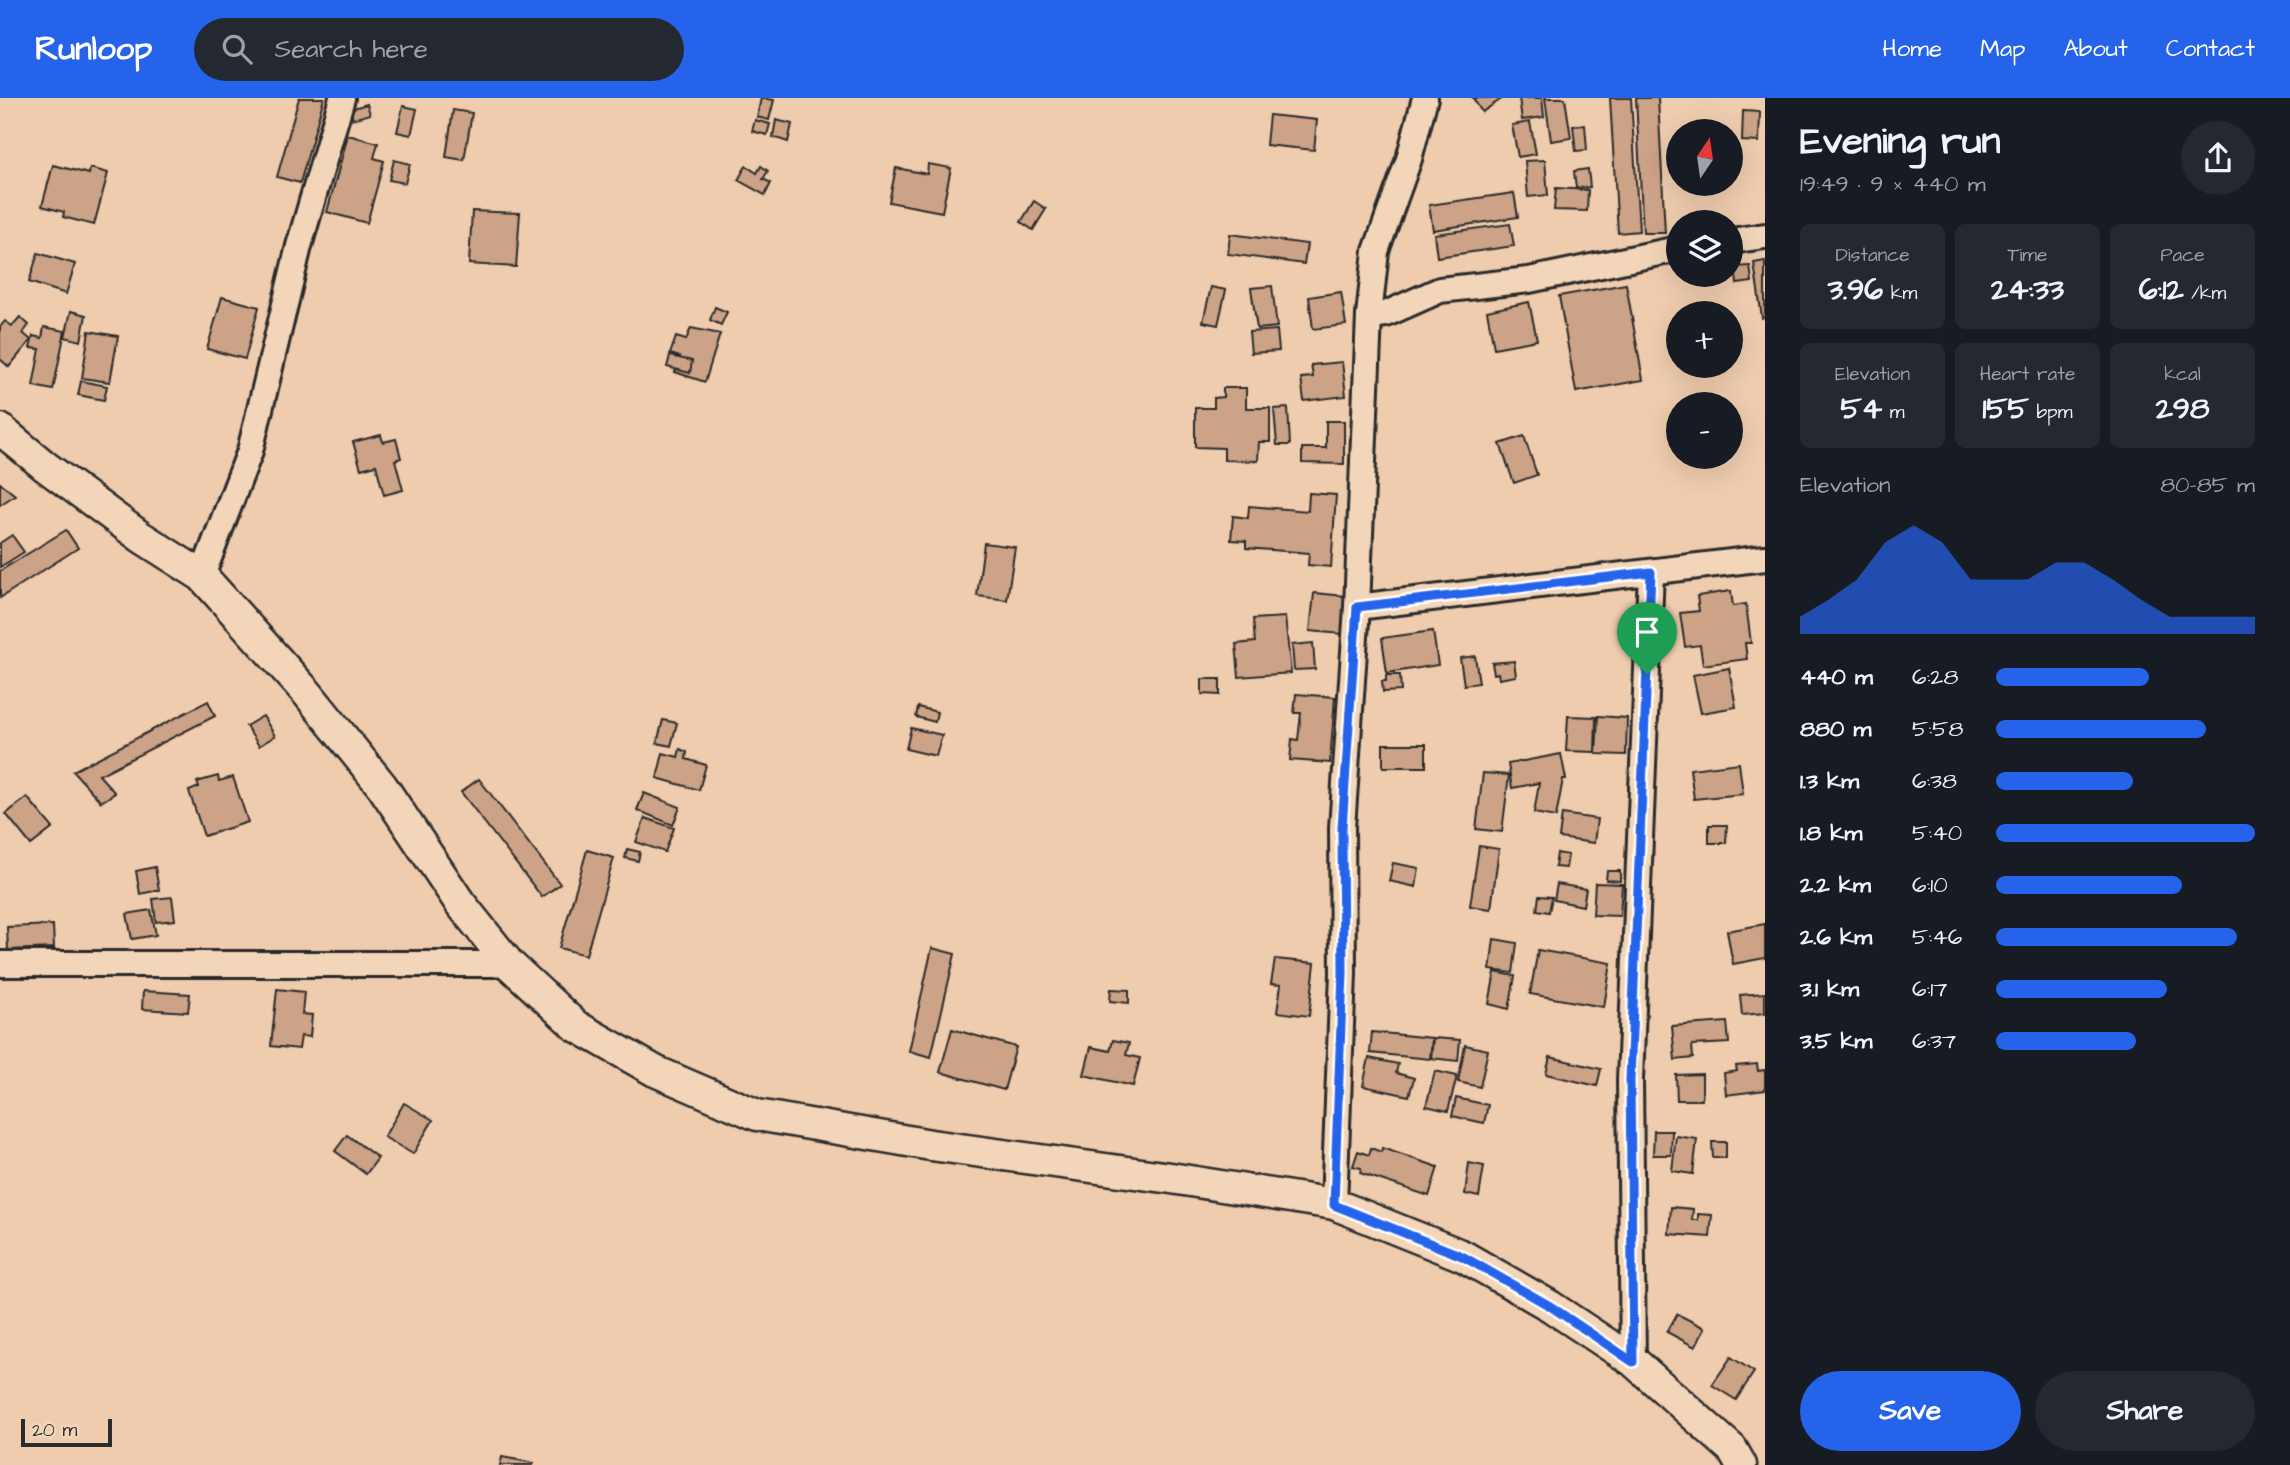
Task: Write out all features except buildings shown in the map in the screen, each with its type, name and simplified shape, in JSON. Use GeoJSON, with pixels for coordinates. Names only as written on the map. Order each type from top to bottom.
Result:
{"type":"FeatureCollection","features":[{"type":"Feature","properties":{"kind":"street"},"geometry":{"type":"LineString","coordinates":[[202,576],[250,451],[299,246],[342,98]]}},
{"type":"Feature","properties":{"kind":"street"},"geometry":{"type":"LineString","coordinates":[[1334,1205],[1343,973],[1342,828],[1357,607],[1369,316],[1376,251],[1409,159],[1425,98]]}},
{"type":"Feature","properties":{"kind":"street"},"geometry":{"type":"LineString","coordinates":[[1743,239],[1765,236]]}},
{"type":"Feature","properties":{"kind":"street"},"geometry":{"type":"LineString","coordinates":[[1369,316],[1386,314],[1440,290],[1529,280],[1666,251]]}},
{"type":"Feature","properties":{"kind":"street"},"geometry":{"type":"LineString","coordinates":[[0,429],[46,467],[141,537],[202,576],[308,694],[382,786],[460,904],[509,964],[576,1026],[655,1071],[757,1115],[931,1145],[1171,1178],[1334,1205],[1462,1256],[1550,1306],[1633,1362],[1732,1449],[1741,1465]]}},
{"type":"Feature","properties":{"kind":"street"},"geometry":{"type":"LineString","coordinates":[[1357,607],[1765,558]]}},
{"type":"Feature","properties":{"kind":"street"},"geometry":{"type":"LineString","coordinates":[[1633,1362],[1630,1080],[1651,572]]}},
{"type":"Feature","properties":{"kind":"street"},"geometry":{"type":"LineString","coordinates":[[0,964],[509,964]]}},
{"type":"Feature","properties":{"kind":"route"},"geometry":{"type":"LineString","coordinates":[[1651,572],[1647,674],[1630,1080],[1633,1362],[1550,1306],[1462,1256],[1334,1205],[1343,973],[1342,828],[1357,607],[1651,572]]}}]}
